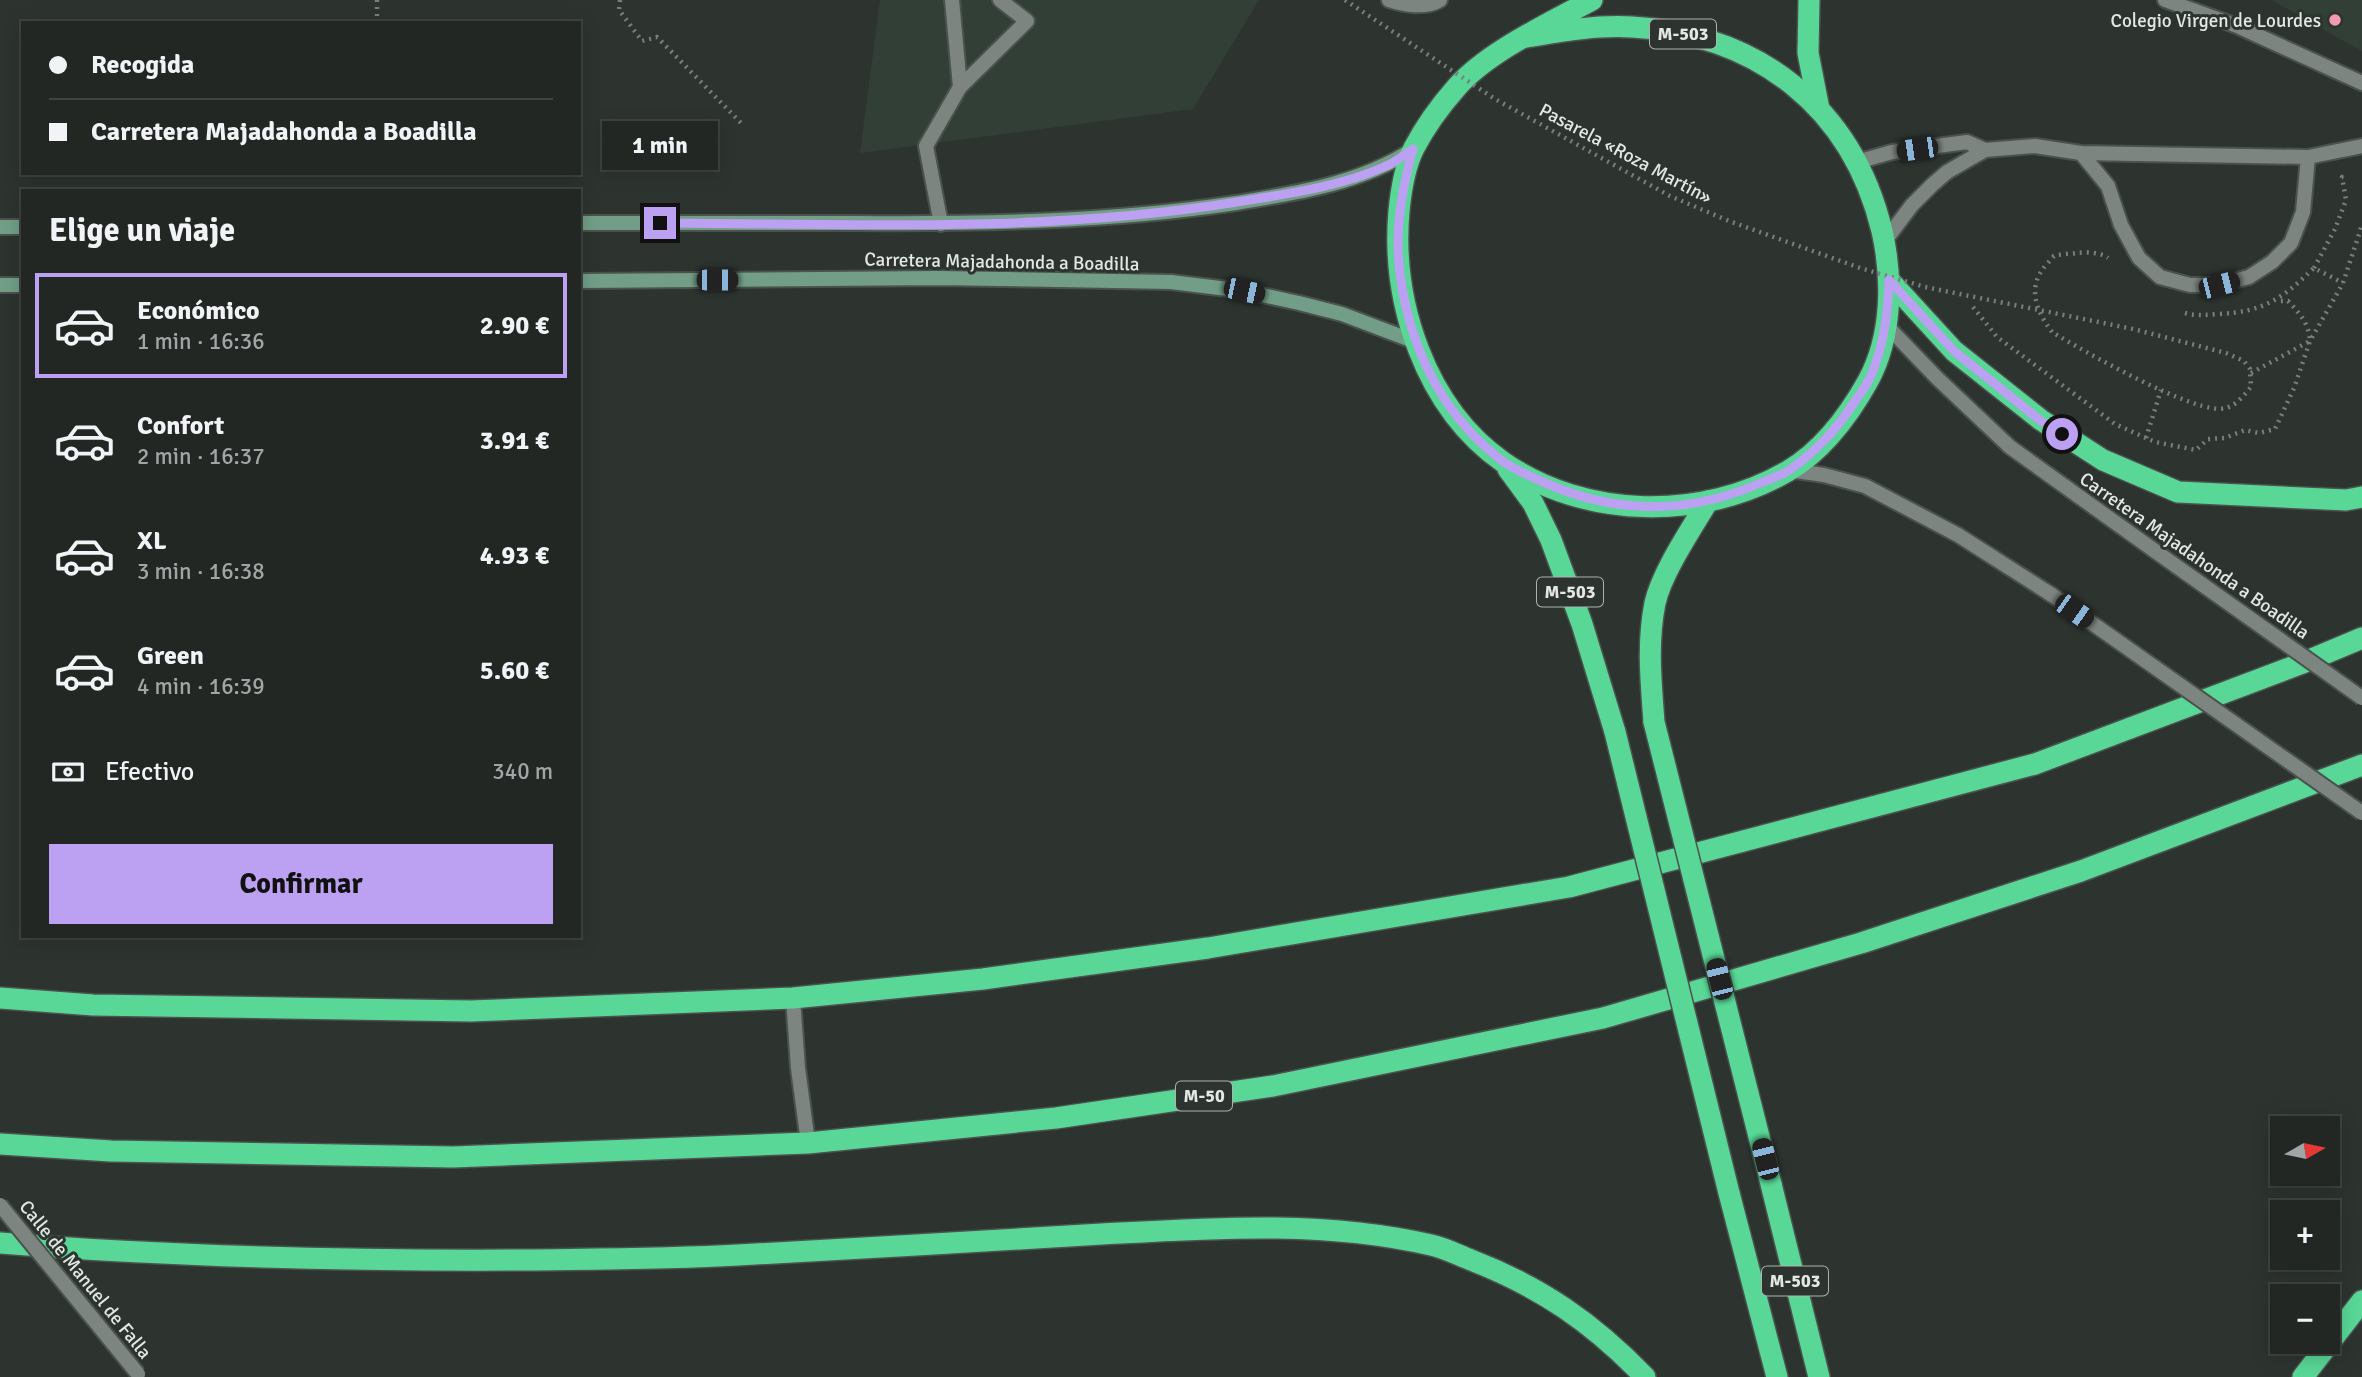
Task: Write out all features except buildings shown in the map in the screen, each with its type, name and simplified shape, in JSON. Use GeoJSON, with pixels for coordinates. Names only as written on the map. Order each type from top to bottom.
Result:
{"type":"FeatureCollection","features":[{"type":"Feature","properties":{"kind":"highway","name":"M-503"},"geometry":{"type":"LineString","coordinates":[[1592,0],[1490,60],[1458,85],[1413,149],[1401,191],[1397,237],[1401,292],[1416,342],[1451,412],[1503,462],[1533,503],[1552,540],[1582,624],[1615,732],[1777,1377]]}},
{"type":"Feature","properties":{"kind":"highway","name":"M-503"},"geometry":{"type":"LineString","coordinates":[[1809,0],[1808,53],[1819,109]]}},
{"type":"Feature","properties":{"kind":"highway","name":"M-503"},"geometry":{"type":"LineString","coordinates":[[1503,462],[1561,491],[1619,506],[1658,507],[1708,501],[1741,492],[1790,470],[1824,441],[1847,415],[1874,370],[1887,326],[1889,280],[1884,242],[1873,196],[1842,137],[1819,109],[1786,79],[1748,56],[1676,32],[1616,27],[1577,29],[1527,37]]}},
{"type":"Feature","properties":{"kind":"highway"},"geometry":{"type":"LineString","coordinates":[[1889,280],[1954,351],[2041,421],[2104,460],[2178,492],[2346,500],[2362,497]]}},
{"type":"Feature","properties":{"kind":"highway","name":"M-503"},"geometry":{"type":"LineString","coordinates":[[1708,501],[1678,550],[1656,600],[1649,656],[1654,722],[1819,1377]]}},
{"type":"Feature","properties":{"kind":"highway"},"geometry":{"type":"LineString","coordinates":[[0,998],[93,1005],[471,1011],[793,998],[983,979],[1195,950],[1569,887],[2035,764],[2362,638]]}},
{"type":"Feature","properties":{"kind":"highway","name":"M-50"},"geometry":{"type":"LineString","coordinates":[[0,1144],[111,1151],[453,1157],[808,1143],[1056,1118],[1273,1086],[1603,1018],[1861,943],[2081,871],[2362,765]]}},
{"type":"Feature","properties":{"kind":"highway"},"geometry":{"type":"LineString","coordinates":[[0,1243],[115,1252],[299,1260],[582,1259],[734,1256],[1224,1228],[1313,1228],[1377,1234],[1436,1246],[1488,1266],[1573,1312],[1620,1350],[1645,1377]]}},
{"type":"Feature","properties":{"kind":"highway"},"geometry":{"type":"LineString","coordinates":[[2303,1377],[2362,1301]]}},
{"type":"Feature","properties":{"kind":"street"},"geometry":{"type":"LineString","coordinates":[[952,0],[960,87]]}},
{"type":"Feature","properties":{"kind":"street"},"geometry":{"type":"LineString","coordinates":[[941,224],[926,146],[960,87],[1027,21],[1000,0]]}},
{"type":"Feature","properties":{"kind":"street"},"geometry":{"type":"LineString","coordinates":[[1389,0],[1413,6],[1438,2]]}},
{"type":"Feature","properties":{"kind":"street"},"geometry":{"type":"LineString","coordinates":[[2165,0],[2237,26],[2362,83]]}},
{"type":"Feature","properties":{"kind":"street"},"geometry":{"type":"LineString","coordinates":[[1857,162],[1892,152],[1967,142],[1985,150]]}},
{"type":"Feature","properties":{"kind":"street"},"geometry":{"type":"LineString","coordinates":[[1884,242],[1912,205],[1932,185],[1947,172],[1985,150],[2035,146],[2081,153],[2308,157],[2362,146]]}},
{"type":"Feature","properties":{"kind":"street","name":"Carretera Majadahonda a Boadilla"},"geometry":{"type":"LineString","coordinates":[[581,223],[941,224],[1131,217],[1244,201],[1340,182],[1387,166],[1413,149]]}},
{"type":"Feature","properties":{"kind":"street"},"geometry":{"type":"LineString","coordinates":[[2081,153],[2108,186],[2121,225],[2139,258],[2160,277],[2190,285],[2219,285],[2249,277],[2272,262],[2291,243],[2303,212],[2308,157]]}},
{"type":"Feature","properties":{"kind":"street"},"geometry":{"type":"LineString","coordinates":[[0,228],[21,227]]}},
{"type":"Feature","properties":{"kind":"street","name":"Carretera Majadahonda a Boadilla"},"geometry":{"type":"LineString","coordinates":[[581,281],[939,278],[1171,282],[1244,291],[1332,311],[1416,342]]}},
{"type":"Feature","properties":{"kind":"street"},"geometry":{"type":"LineString","coordinates":[[0,285],[21,285]]}},
{"type":"Feature","properties":{"kind":"street","name":"Carretera Majadahonda a Boadilla"},"geometry":{"type":"LineString","coordinates":[[1887,326],[2010,447],[2362,698]]}},
{"type":"Feature","properties":{"kind":"street"},"geometry":{"type":"LineString","coordinates":[[1790,470],[1824,475],[1865,486],[1958,535],[2052,595],[2362,813]]}},
{"type":"Feature","properties":{"kind":"street"},"geometry":{"type":"LineString","coordinates":[[793,998],[798,1068],[808,1143]]}},
{"type":"Feature","properties":{"kind":"street","name":"Calle de Manuel de Falla"},"geometry":{"type":"LineString","coordinates":[[0,1205],[140,1375]]}},
{"type":"Feature","properties":{"kind":"path"},"geometry":{"type":"LineString","coordinates":[[377,0],[377,21]]}},
{"type":"Feature","properties":{"kind":"path"},"geometry":{"type":"LineString","coordinates":[[620,0],[619,10],[642,41],[657,37],[742,124]]}},
{"type":"Feature","properties":{"kind":"path","name":"Pasarela «Roza Martín»"},"geometry":{"type":"LineString","coordinates":[[1345,0],[1495,99],[1670,196],[1729,221],[1860,268],[1926,287],[2133,329],[2226,353],[2244,361],[2252,373]]}},
{"type":"Feature","properties":{"kind":"path"},"geometry":{"type":"LineString","coordinates":[[2314,268],[2335,229],[2346,200],[2342,177],[2352,176]]}},
{"type":"Feature","properties":{"kind":"path"},"geometry":{"type":"LineString","coordinates":[[1973,307],[1997,337],[2115,424],[2146,438],[2196,450],[2208,439],[2225,438],[2245,430],[2259,433],[2275,429],[2294,388],[2310,341],[2343,283],[2362,225]]}},
{"type":"Feature","properties":{"kind":"path"},"geometry":{"type":"LineString","coordinates":[[2104,255],[2081,253],[2054,257],[2036,280],[2034,300],[2052,332],[2130,377],[2161,390],[2203,405],[2226,408],[2239,401],[2251,387],[2252,373],[2310,341]]}},
{"type":"Feature","properties":{"kind":"path"},"geometry":{"type":"LineString","coordinates":[[2275,302],[2288,301],[2301,315],[2309,329],[2310,341]]}},
{"type":"Feature","properties":{"kind":"path"},"geometry":{"type":"LineString","coordinates":[[2146,438],[2161,390]]}},
{"type":"Feature","properties":{"kind":"shaded area"},"geometry":{"type":"Polygon","coordinates":[[[880,0],[1259,0],[1193,109],[860,153],[880,0]]]}},
{"type":"Feature","properties":{"kind":"shaded area","name":"Colegio Virgen de Lourdes"},"geometry":{"type":"Polygon","coordinates":[[[2272,0],[2362,0],[2362,51],[2342,40],[2272,0]]]}},
{"type":"Feature","properties":{"kind":"place","name":"Colegio Virgen de Lourdes"},"geometry":{"type":"Point","coordinates":[2335,20]}},
{"type":"Feature","properties":{"kind":"route"},"geometry":{"type":"LineString","coordinates":[[660,223],[941,224],[1131,217],[1280,195],[1340,182],[1387,166],[1413,149],[1401,191],[1397,237],[1401,292],[1422,357],[1451,412],[1478,440],[1503,462],[1561,491],[1619,506],[1658,507],[1708,501],[1741,492],[1790,470],[1824,441],[1847,415],[1874,370],[1887,326],[1889,280],[1954,351],[2041,421],[2062,434]]}}]}
